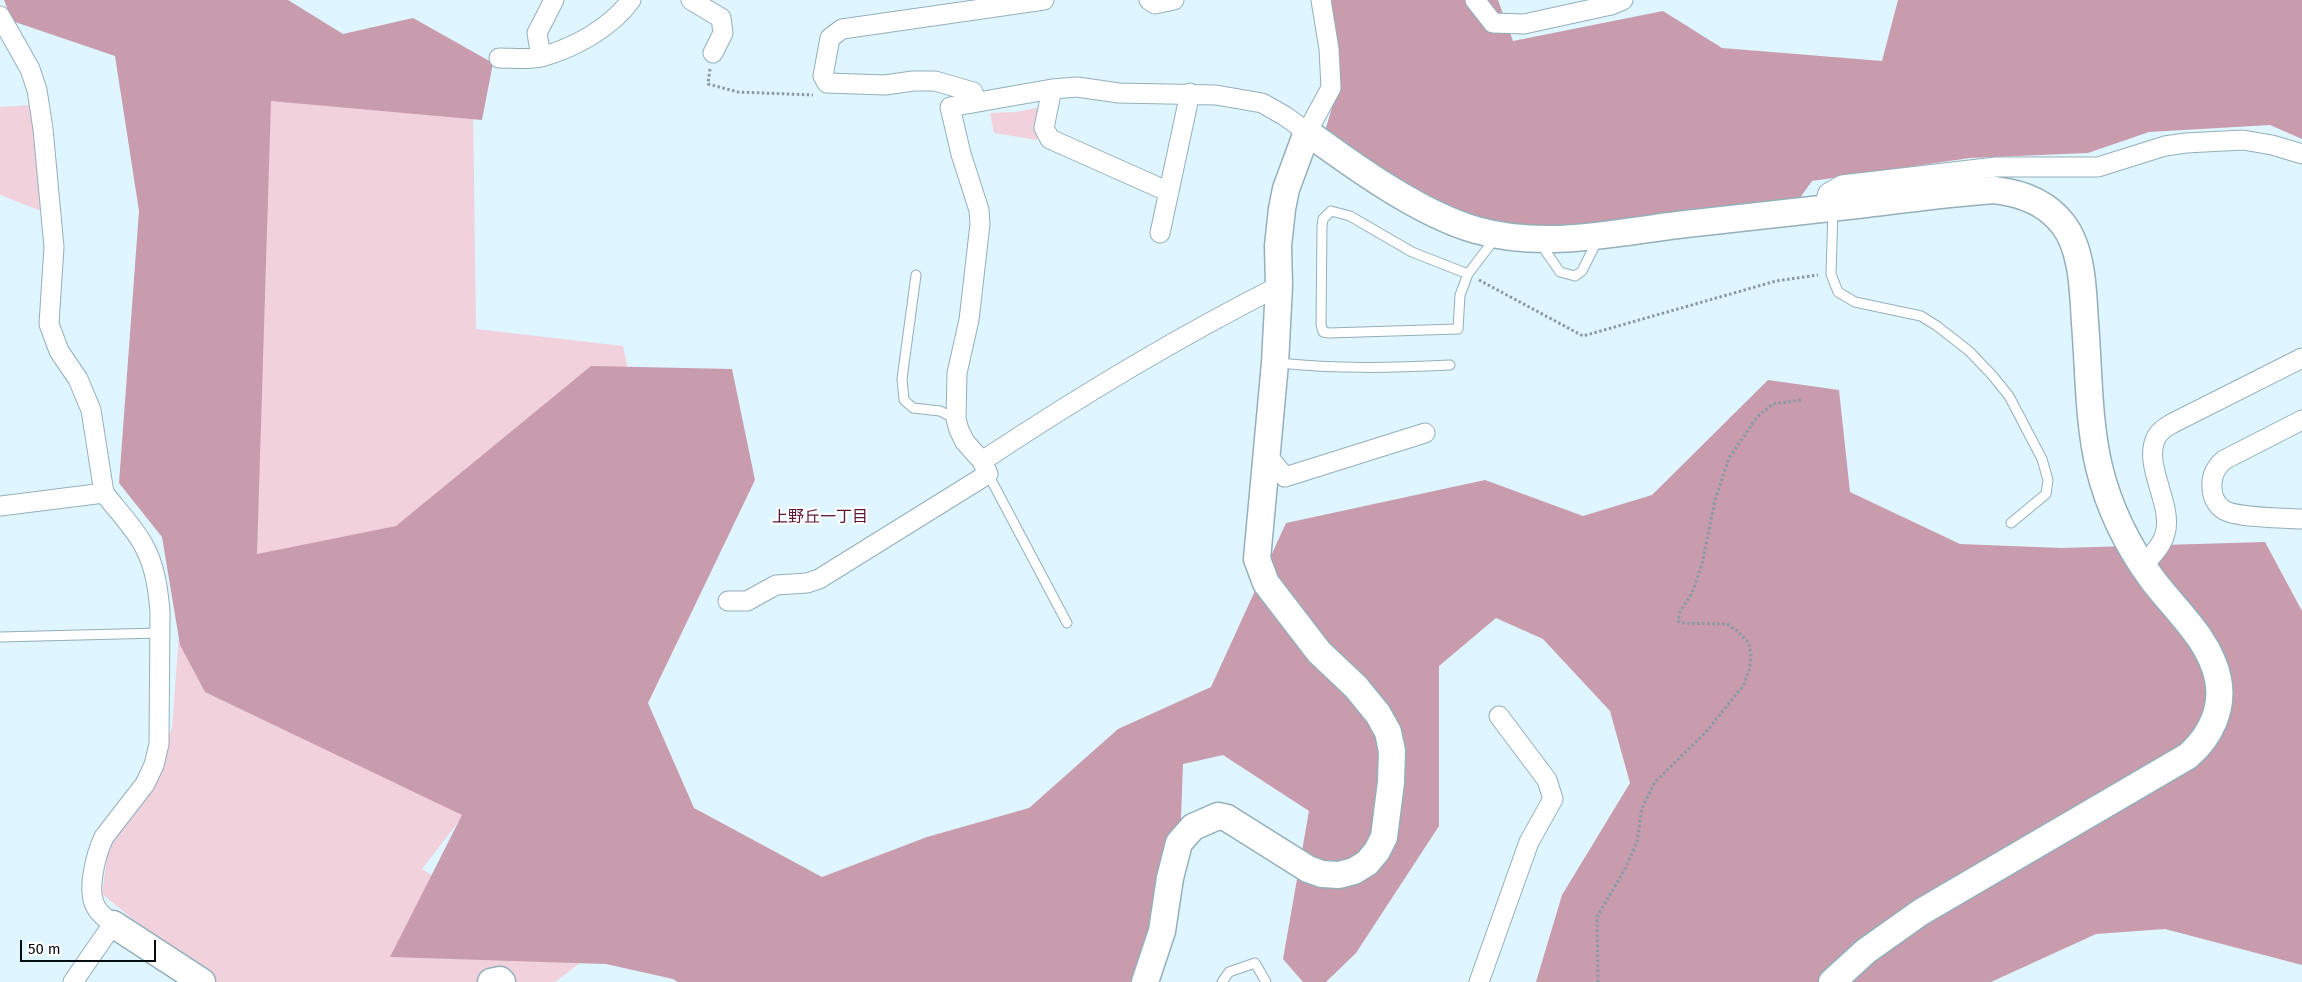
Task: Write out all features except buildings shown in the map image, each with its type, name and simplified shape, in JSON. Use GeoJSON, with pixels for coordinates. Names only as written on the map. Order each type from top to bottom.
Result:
{"type":"FeatureCollection","features":[{"type":"Feature","properties":{"kind":"street"},"geometry":{"type":"LineString","coordinates":[[541,57],[537,33],[554,0]]}},
{"type":"Feature","properties":{"kind":"street"},"geometry":{"type":"LineString","coordinates":[[499,58],[541,57],[580,41],[613,20],[631,0]]}},
{"type":"Feature","properties":{"kind":"street"},"geometry":{"type":"LineString","coordinates":[[691,0],[721,18],[723,33],[713,53]]}},
{"type":"Feature","properties":{"kind":"street"},"geometry":{"type":"LineString","coordinates":[[976,101],[973,92],[935,82],[913,81],[885,85],[828,83],[824,76],[830,38],[842,29],[1044,0]]}},
{"type":"Feature","properties":{"kind":"street"},"geometry":{"type":"LineString","coordinates":[[1149,0],[1155,4],[1174,0]]}},
{"type":"Feature","properties":{"kind":"street"},"geometry":{"type":"LineString","coordinates":[[1145,982],[1162,931],[1170,878],[1179,843],[1193,827],[1218,816],[1227,818],[1308,869],[1322,874],[1339,875],[1354,871],[1368,863],[1384,837],[1391,782],[1392,751],[1388,732],[1378,714],[1356,687],[1313,644],[1266,584],[1258,559],[1275,363],[1278,246],[1282,209],[1286,189],[1307,132],[1331,88],[1329,49],[1320,0]]}},
{"type":"Feature","properties":{"kind":"street"},"geometry":{"type":"LineString","coordinates":[[1474,0],[1494,23],[1524,24],[1611,6],[1623,0]]}},
{"type":"Feature","properties":{"kind":"street"},"geometry":{"type":"LineString","coordinates":[[0,16],[30,69],[37,90],[43,130],[54,247],[49,324],[59,351],[78,380],[91,410],[104,493],[144,544],[150,558],[158,592],[160,633],[159,744],[154,764],[145,784],[104,837],[95,865],[92,895],[95,906],[113,924],[202,982]]}},
{"type":"Feature","properties":{"kind":"street"},"geometry":{"type":"LineString","coordinates":[[985,468],[965,442],[956,419],[957,373],[969,320],[980,224],[979,210],[961,154],[950,106],[1052,89],[1077,88],[1119,93],[1216,95],[1262,103],[1285,116],[1344,159],[1425,209],[1449,221],[1497,235],[1576,239],[1599,237],[1684,224],[1994,190],[2017,194],[2038,202],[2063,224],[2075,248],[2080,279],[2093,432],[2099,467],[2118,522],[2132,550],[2189,624],[2208,653],[2215,667],[2220,690],[2218,709],[2206,738],[2198,748],[2180,761],[1921,912],[1866,951],[1832,982]]}},
{"type":"Feature","properties":{"kind":"street"},"geometry":{"type":"LineString","coordinates":[[1052,89],[1044,128],[1050,139],[1169,192]]}},
{"type":"Feature","properties":{"kind":"street"},"geometry":{"type":"LineString","coordinates":[[1160,233],[1190,93]]}},
{"type":"Feature","properties":{"kind":"street"},"geometry":{"type":"LineString","coordinates":[[1828,208],[1828,193],[1842,186],[1996,167],[2098,167],[2174,144],[2243,140],[2272,145],[2302,154]]}},
{"type":"Feature","properties":{"kind":"street"},"geometry":{"type":"LineString","coordinates":[[728,601],[747,601],[776,585],[807,583],[819,579],[985,468],[1043,420],[1224,314],[1278,286]]}},
{"type":"Feature","properties":{"kind":"street"},"geometry":{"type":"LineString","coordinates":[[2143,566],[2162,541],[2166,527],[2166,514],[2153,458],[2153,444],[2157,435],[2171,424],[2302,358]]}},
{"type":"Feature","properties":{"kind":"street"},"geometry":{"type":"LineString","coordinates":[[2302,420],[2224,460],[2212,476],[2212,486],[2213,495],[2218,504],[2232,513],[2302,520]]}},
{"type":"Feature","properties":{"kind":"street"},"geometry":{"type":"LineString","coordinates":[[1267,454],[1285,477],[1425,433]]}},
{"type":"Feature","properties":{"kind":"street"},"geometry":{"type":"LineString","coordinates":[[0,506],[104,493]]}},
{"type":"Feature","properties":{"kind":"street"},"geometry":{"type":"LineString","coordinates":[[1478,982],[1529,842],[1552,798],[1547,780],[1499,716]]}},
{"type":"Feature","properties":{"kind":"street"},"geometry":{"type":"LineString","coordinates":[[73,982],[113,924]]}},
{"type":"Feature","properties":{"kind":"street"},"geometry":{"type":"LineString","coordinates":[[491,982],[500,980],[502,982]]}},
{"type":"Feature","properties":{"kind":"lane"},"geometry":{"type":"LineString","coordinates":[[1828,208],[1831,274],[1838,292],[1855,302],[1921,316],[1938,326],[1969,351],[2009,396],[2042,459],[2048,480],[2046,494],[2011,523]]}},
{"type":"Feature","properties":{"kind":"lane"},"geometry":{"type":"LineString","coordinates":[[1468,274],[1412,252],[1350,216],[1331,211],[1323,219],[1322,226],[1321,324],[1323,332],[1458,329],[1460,295],[1468,274],[1497,235]]}},
{"type":"Feature","properties":{"kind":"lane"},"geometry":{"type":"LineString","coordinates":[[1536,238],[1560,272],[1575,276],[1582,271],[1599,237]]}},
{"type":"Feature","properties":{"kind":"lane"},"geometry":{"type":"LineString","coordinates":[[916,276],[902,379],[904,400],[913,408],[940,411],[956,419]]}},
{"type":"Feature","properties":{"kind":"lane"},"geometry":{"type":"LineString","coordinates":[[1275,363],[1327,368],[1373,369],[1450,365]]}},
{"type":"Feature","properties":{"kind":"lane"},"geometry":{"type":"LineString","coordinates":[[985,468],[1067,623]]}},
{"type":"Feature","properties":{"kind":"lane"},"geometry":{"type":"LineString","coordinates":[[0,637],[160,633]]}},
{"type":"Feature","properties":{"kind":"lane"},"geometry":{"type":"LineString","coordinates":[[1222,982],[1229,972],[1255,963],[1266,982]]}},
{"type":"Feature","properties":{"kind":"path"},"geometry":{"type":"LineString","coordinates":[[1468,274],[1583,336],[1776,281],[1831,274]]}},
{"type":"Feature","properties":{"kind":"path"},"geometry":{"type":"LineString","coordinates":[[1598,982],[1597,917],[1625,870],[1637,842],[1642,808],[1650,791],[1655,782],[1706,732],[1731,702],[1743,686],[1749,670],[1751,656],[1749,643],[1736,630],[1727,624],[1681,624],[1678,621],[1680,612],[1692,593],[1702,564],[1715,500],[1729,458],[1757,417],[1773,404],[1801,400]]}},
{"type":"Feature","properties":{"kind":"shaded area"},"geometry":{"type":"Polygon","coordinates":[[[4,0],[288,0],[343,34],[413,18],[493,63],[482,120],[271,101],[257,554],[396,526],[591,366],[732,369],[755,480],[648,703],[694,808],[822,877],[927,837],[1029,808],[1118,729],[1211,687],[1286,523],[1485,480],[1583,516],[1652,495],[1768,380],[1839,390],[1850,492],[1960,544],[2061,548],[2265,542],[2302,611],[2302,965],[2165,929],[2096,934],[1991,982],[1536,982],[1562,895],[1630,783],[1610,711],[1543,639],[1496,618],[1439,666],[1439,826],[1356,953],[1326,982],[1303,982],[1283,959],[1309,811],[1223,755],[1183,764],[1178,901],[1155,982],[678,982],[673,979],[606,964],[390,957],[462,815],[205,692],[180,645],[162,537],[119,483],[139,211],[115,56],[12,21],[4,0]]]}},
{"type":"Feature","properties":{"kind":"shaded area"},"geometry":{"type":"Polygon","coordinates":[[[1332,0],[1498,0],[1513,41],[1663,11],[1722,48],[1882,61],[1898,0],[2302,0],[2302,139],[2270,125],[2149,132],[2088,153],[1970,158],[1812,181],[1797,202],[1584,231],[1497,227],[1434,205],[1324,134],[1340,82],[1330,10],[1332,0]]]}},
{"type":"Feature","properties":{"kind":"shaded area"},"geometry":{"type":"Polygon","coordinates":[[[184,71],[473,102],[476,329],[623,346],[667,553],[422,869],[580,963],[555,982],[210,982],[102,894],[109,843],[149,793],[172,728],[183,580],[184,71]]]}},
{"type":"Feature","properties":{"kind":"shaded area"},"geometry":{"type":"Polygon","coordinates":[[[31,105],[44,212],[0,195],[0,107],[31,105]]]}},
{"type":"Feature","properties":{"kind":"shaded area"},"geometry":{"type":"Polygon","coordinates":[[[1041,107],[1037,140],[994,133],[990,113],[1016,112],[1041,107]]]}},
{"type":"Feature","properties":{"kind":"district","name":"上野丘一丁目"},"geometry":{"type":"Point","coordinates":[820,518]}}]}
